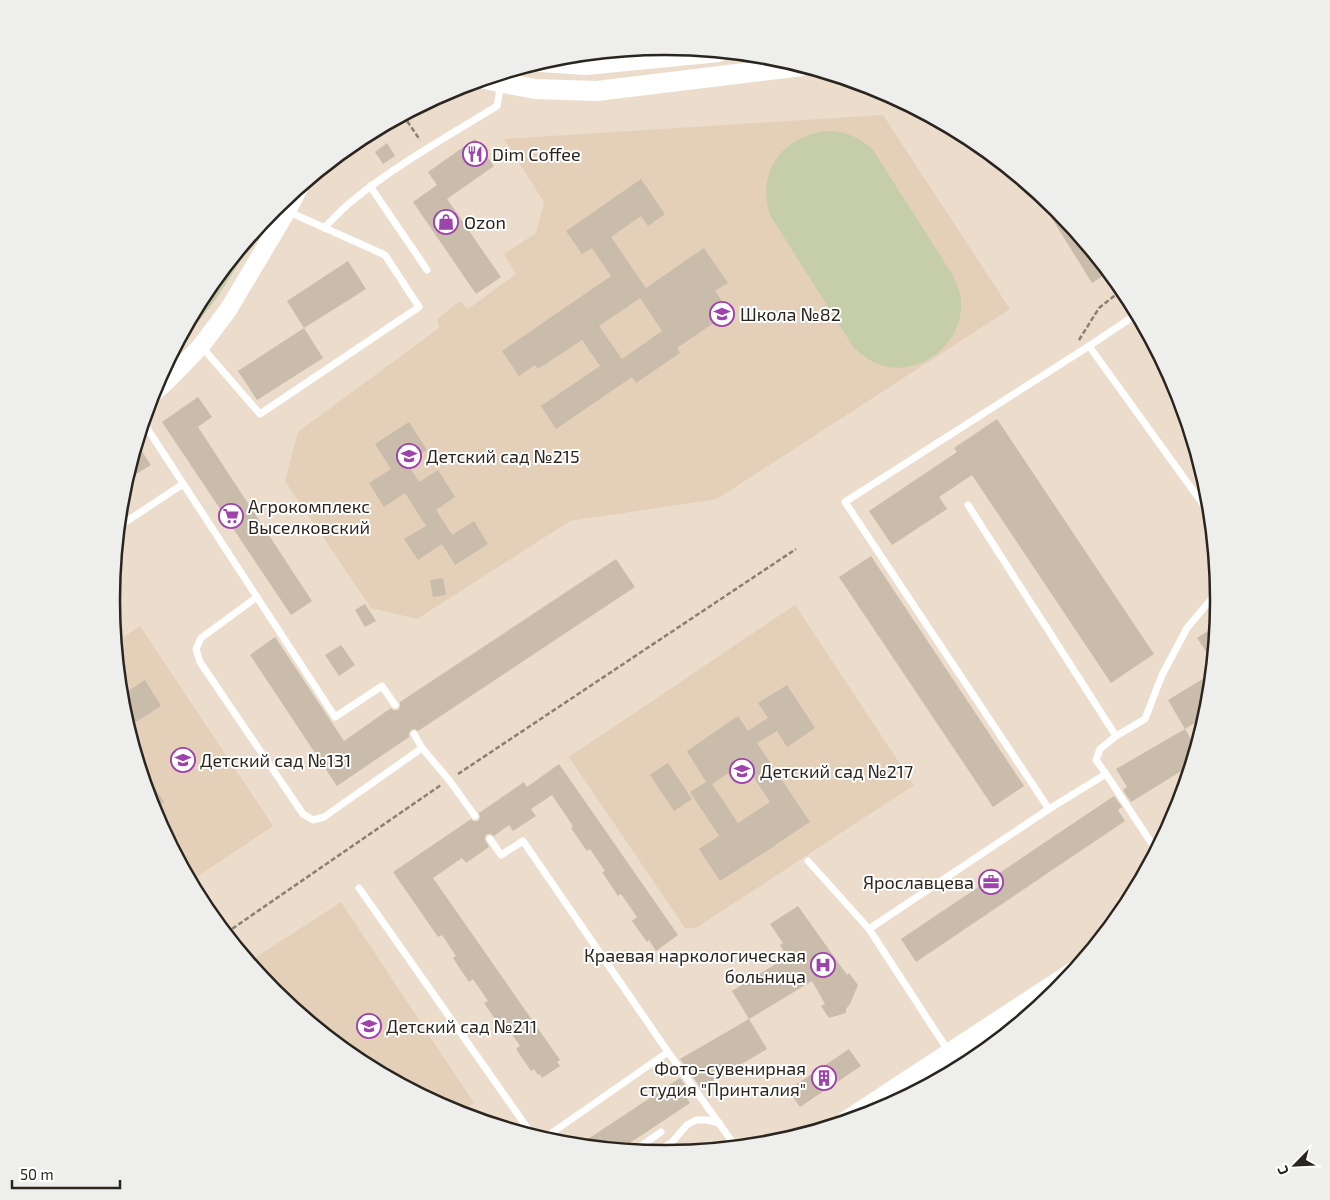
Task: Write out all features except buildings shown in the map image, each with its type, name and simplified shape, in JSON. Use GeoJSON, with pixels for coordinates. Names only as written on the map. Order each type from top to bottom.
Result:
{"type":"FeatureCollection","features":[{"type":"Feature","properties":{"kind":"main road"},"geometry":{"type":"LineString","coordinates":[[567,64],[586,65],[683,56]]}},
{"type":"Feature","properties":{"kind":"main road"},"geometry":{"type":"LineString","coordinates":[[497,82],[535,89],[597,91],[784,68]]}},
{"type":"Feature","properties":{"kind":"main road"},"geometry":{"type":"LineString","coordinates":[[887,1098],[933,1072],[949,1052],[1044,991]]}},
{"type":"Feature","properties":{"kind":"street"},"geometry":{"type":"LineString","coordinates":[[165,383],[201,346],[228,310],[290,206]]}},
{"type":"Feature","properties":{"kind":"lane"},"geometry":{"type":"LineString","coordinates":[[324,228],[370,186],[497,106],[493,83]]}},
{"type":"Feature","properties":{"kind":"lane"},"geometry":{"type":"LineString","coordinates":[[370,186],[427,270]]}},
{"type":"Feature","properties":{"kind":"lane"},"geometry":{"type":"LineString","coordinates":[[201,346],[260,414],[419,307],[384,255],[287,211]]}},
{"type":"Feature","properties":{"kind":"lane"},"geometry":{"type":"LineString","coordinates":[[1049,809],[845,502],[1131,318]]}},
{"type":"Feature","properties":{"kind":"lane"},"geometry":{"type":"LineString","coordinates":[[1089,346],[1201,502]]}},
{"type":"Feature","properties":{"kind":"lane"},"geometry":{"type":"LineString","coordinates":[[148,429],[335,717],[382,686],[395,705]]}},
{"type":"Feature","properties":{"kind":"lane"},"geometry":{"type":"LineString","coordinates":[[126,522],[183,484]]}},
{"type":"Feature","properties":{"kind":"lane"},"geometry":{"type":"LineString","coordinates":[[968,505],[1116,736]]}},
{"type":"Feature","properties":{"kind":"lane"},"geometry":{"type":"LineString","coordinates":[[257,597],[200,638],[196,649],[200,662],[303,814],[312,820],[324,817],[422,748]]}},
{"type":"Feature","properties":{"kind":"lane"},"geometry":{"type":"LineString","coordinates":[[1152,844],[1096,760],[1100,749],[1116,736],[1145,718],[1162,675],[1187,628],[1210,601]]}},
{"type":"Feature","properties":{"kind":"lane"},"geometry":{"type":"LineString","coordinates":[[414,734],[422,748],[449,780],[475,816]]}},
{"type":"Feature","properties":{"kind":"lane"},"geometry":{"type":"LineString","coordinates":[[869,929],[1049,809],[1106,774]]}},
{"type":"Feature","properties":{"kind":"lane"},"geometry":{"type":"LineString","coordinates":[[490,839],[501,855],[523,841],[668,1052],[731,1141]]}},
{"type":"Feature","properties":{"kind":"lane"},"geometry":{"type":"LineString","coordinates":[[808,862],[869,929],[949,1052]]}},
{"type":"Feature","properties":{"kind":"lane"},"geometry":{"type":"LineString","coordinates":[[359,888],[526,1127]]}},
{"type":"Feature","properties":{"kind":"lane"},"geometry":{"type":"LineString","coordinates":[[552,1133],[668,1052]]}},
{"type":"Feature","properties":{"kind":"lane"},"geometry":{"type":"LineString","coordinates":[[668,1145],[687,1125],[696,1120],[707,1120],[720,1124]]}},
{"type":"Feature","properties":{"kind":"lane"},"geometry":{"type":"LineString","coordinates":[[643,1144],[660,1132]]}},
{"type":"Feature","properties":{"kind":"path"},"geometry":{"type":"LineString","coordinates":[[407,120],[427,149]]}},
{"type":"Feature","properties":{"kind":"path"},"geometry":{"type":"LineString","coordinates":[[1064,362],[1099,308],[1116,294]]}},
{"type":"Feature","properties":{"kind":"path"},"geometry":{"type":"LineString","coordinates":[[232,930],[449,780],[796,549]]}},
{"type":"Feature","properties":{"kind":"shaded area","name":"Школа №82"},"geometry":{"type":"Polygon","coordinates":[[[883,115],[1010,309],[717,499],[570,521],[417,619],[371,608],[285,481],[298,432],[439,328],[437,319],[460,301],[468,309],[516,274],[504,254],[536,233],[544,202],[504,139],[883,115]]]}},
{"type":"Feature","properties":{"kind":"shaded area","name":"Детский сад №217"},"geometry":{"type":"Polygon","coordinates":[[[795,605],[914,785],[696,928],[685,928],[569,757],[795,605]]]}},
{"type":"Feature","properties":{"kind":"shaded area","name":"Детский сад №131"},"geometry":{"type":"Polygon","coordinates":[[[140,626],[273,826],[196,877],[161,809],[149,775],[130,706],[121,639],[140,626]]]}},
{"type":"Feature","properties":{"kind":"shaded area","name":"Детский сад №211"},"geometry":{"type":"Polygon","coordinates":[[[341,902],[474,1103],[466,1108],[456,1104],[392,1072],[362,1053],[306,1010],[255,958],[341,902]]]}},
{"type":"Feature","properties":{"kind":"green space"},"geometry":{"type":"Polygon","coordinates":[[[827,131],[840,132],[852,136],[873,150],[952,274],[957,285],[961,303],[960,318],[955,332],[947,344],[923,362],[909,367],[895,368],[880,365],[866,358],[854,348],[770,215],[767,184],[770,170],[777,158],[786,148],[798,140],[811,134],[827,131]]]}},
{"type":"Feature","properties":{"kind":"green space"},"geometry":{"type":"Polygon","coordinates":[[[246,252],[216,299],[193,328],[212,297],[246,252]]]}},
{"type":"Feature","properties":{"kind":"place","name":"Dim Coffee"},"geometry":{"type":"Point","coordinates":[475,154]}},
{"type":"Feature","properties":{"kind":"place","name":"Ozon"},"geometry":{"type":"Point","coordinates":[446,222]}},
{"type":"Feature","properties":{"kind":"place","name":"Школа №82"},"geometry":{"type":"Point","coordinates":[722,314]}},
{"type":"Feature","properties":{"kind":"place","name":"Детский сад №215"},"geometry":{"type":"Point","coordinates":[409,456]}},
{"type":"Feature","properties":{"kind":"place","name":"Агрокомплекс Выселковский"},"geometry":{"type":"Point","coordinates":[231,516]}},
{"type":"Feature","properties":{"kind":"place","name":"Детский сад №131"},"geometry":{"type":"Point","coordinates":[183,760]}},
{"type":"Feature","properties":{"kind":"place","name":"Детский сад №217"},"geometry":{"type":"Point","coordinates":[742,771]}},
{"type":"Feature","properties":{"kind":"place","name":"Ярославцева"},"geometry":{"type":"Point","coordinates":[991,882]}},
{"type":"Feature","properties":{"kind":"place","name":"Краевая наркологическая больница"},"geometry":{"type":"Point","coordinates":[823,965]}},
{"type":"Feature","properties":{"kind":"place","name":"Детский сад №211"},"geometry":{"type":"Point","coordinates":[369,1026]}},
{"type":"Feature","properties":{"kind":"place","name":"Фото-сувенирная студия \"Принталия\""},"geometry":{"type":"Point","coordinates":[824,1078]}}]}
